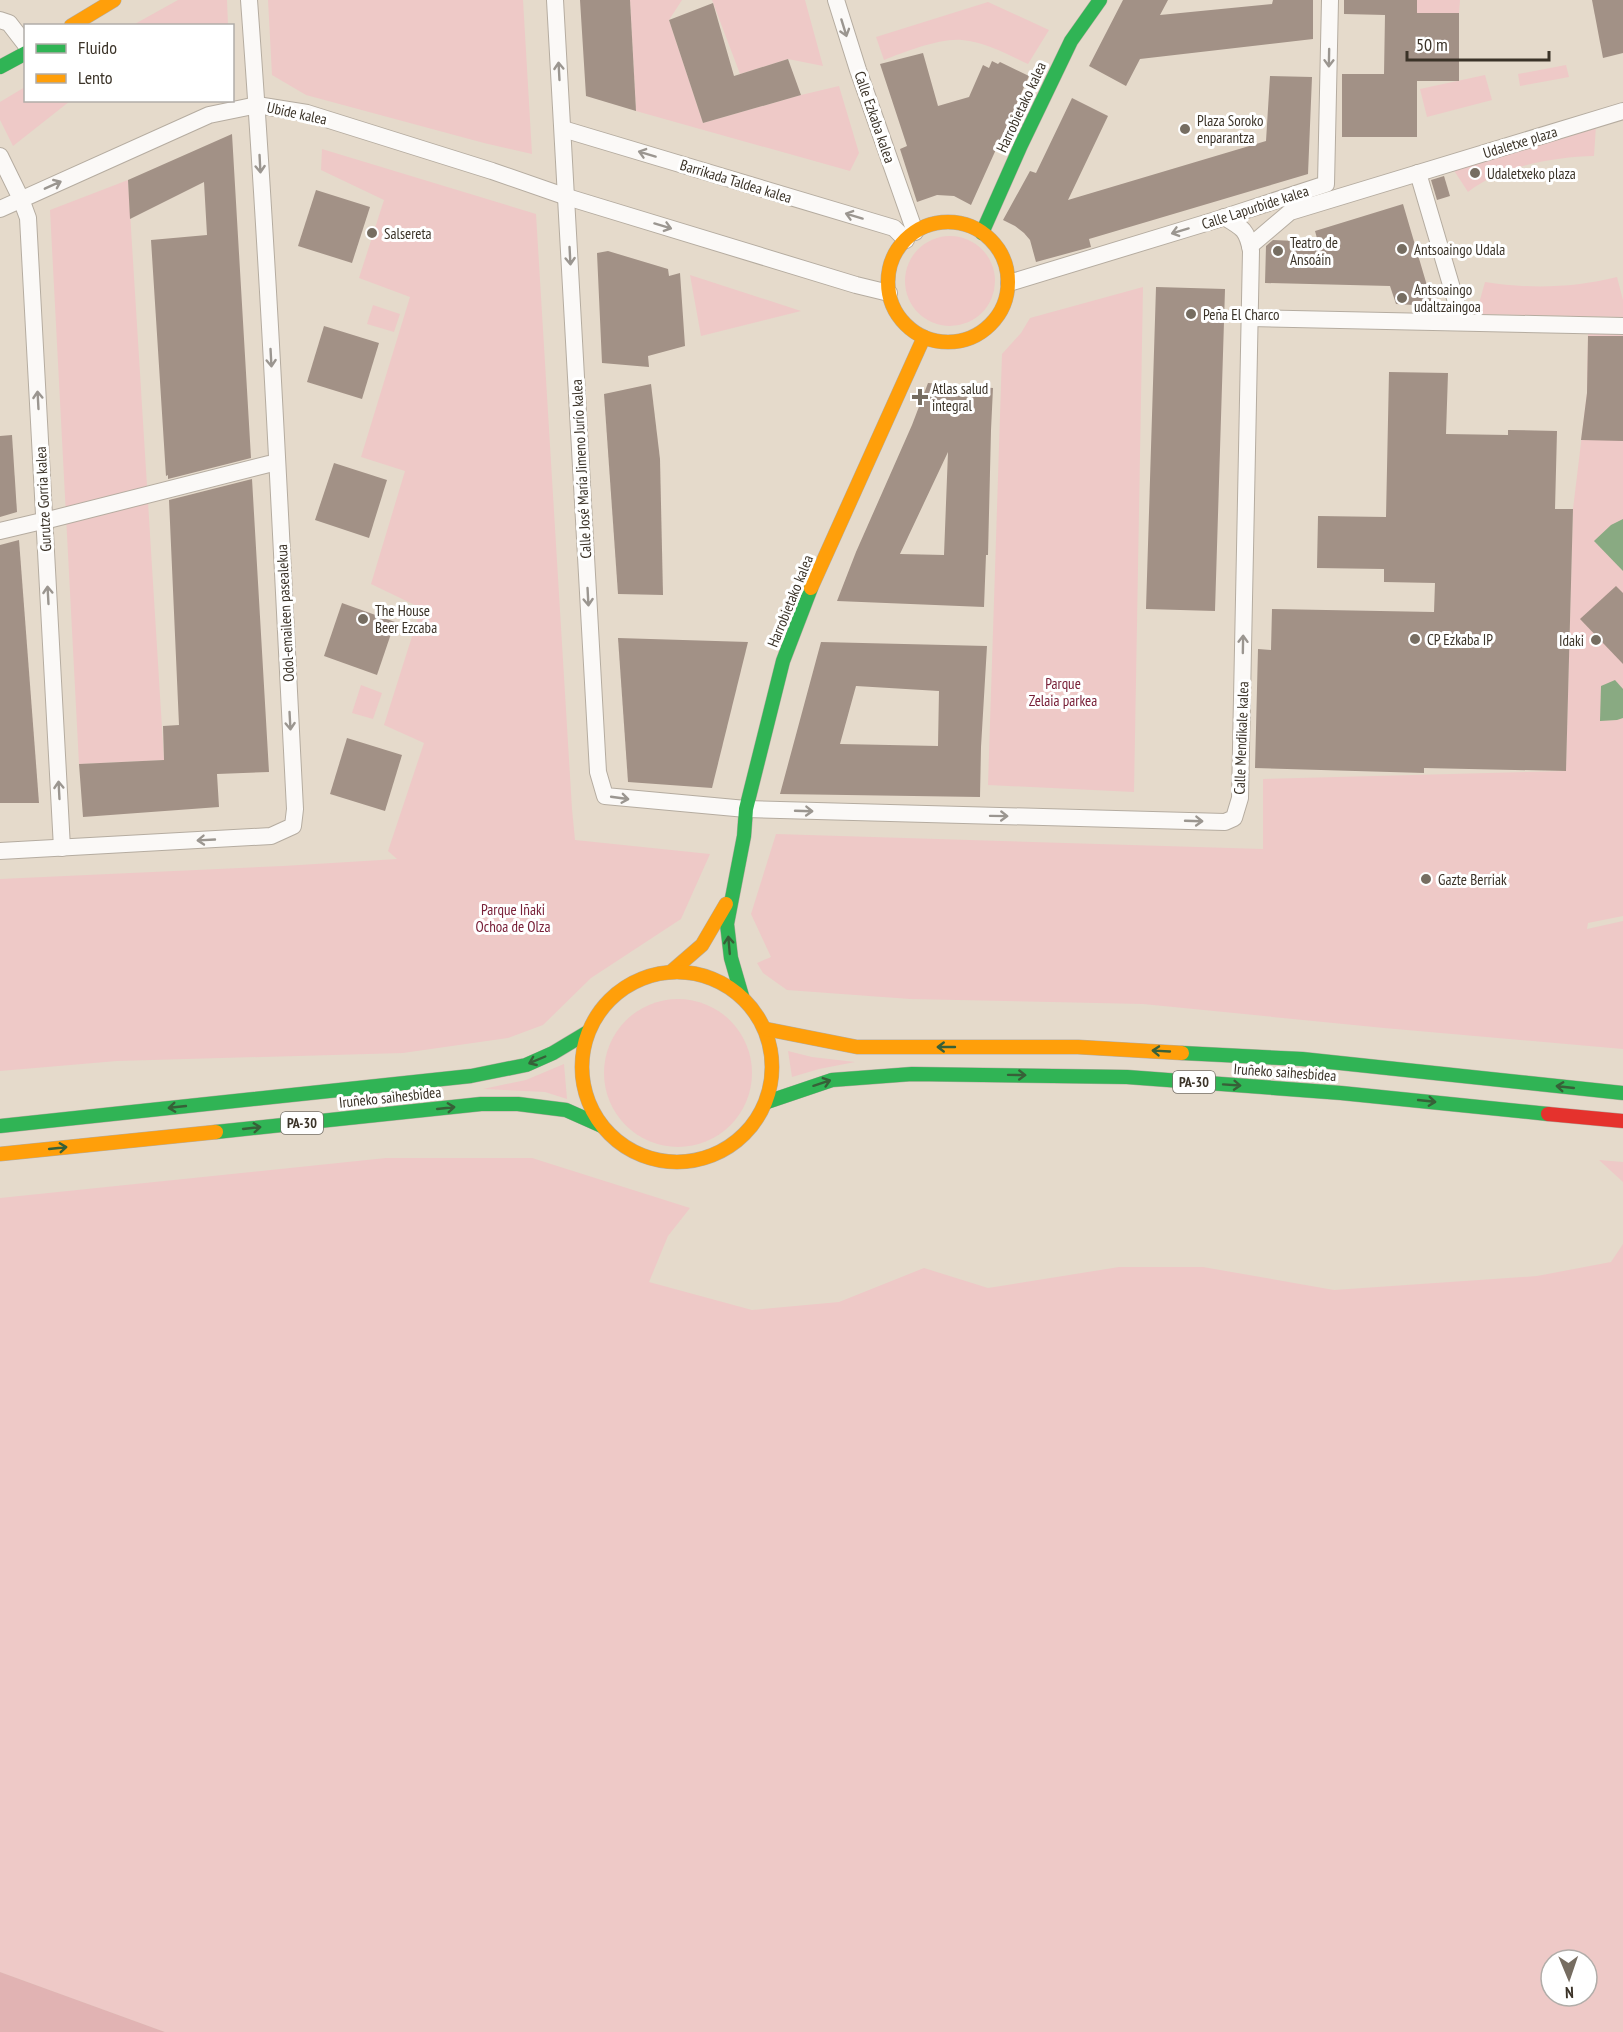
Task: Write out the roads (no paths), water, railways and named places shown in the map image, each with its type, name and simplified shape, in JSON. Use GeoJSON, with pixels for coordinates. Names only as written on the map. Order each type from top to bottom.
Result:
{"type":"FeatureCollection","features":[{"type":"Feature","properties":{"kind":"main road"},"geometry":{"type":"LineString","coordinates":[[74,24],[113,0]]}},
{"type":"Feature","properties":{"kind":"main road","name":"Harrobietako kalea"},"geometry":{"type":"LineString","coordinates":[[982,233],[1071,41],[1100,0]]}},
{"type":"Feature","properties":{"kind":"main road"},"geometry":{"type":"LineString","coordinates":[[0,67],[24,53]]}},
{"type":"Feature","properties":{"kind":"main road"},"geometry":{"type":"LineString","coordinates":[[949,223],[966,225],[982,233],[996,246],[1006,264],[1009,283],[1005,302],[996,320],[981,333],[963,340],[943,342],[924,337],[908,327],[896,311],[889,293],[889,274],[895,255],[911,236],[931,225],[949,223]]}},
{"type":"Feature","properties":{"kind":"main road","name":"Harrobietako kalea"},"geometry":{"type":"LineString","coordinates":[[742,996],[731,958],[727,924],[744,837],[746,809],[783,661],[803,606],[924,337]]}},
{"type":"Feature","properties":{"kind":"main road","name":"Harrobietako kalea"},"geometry":{"type":"LineString","coordinates":[[672,971],[702,945],[715,926],[732,892]]}},
{"type":"Feature","properties":{"kind":"main road","name":"PA-30"},"geometry":{"type":"LineString","coordinates":[[672,971],[698,973],[721,981],[742,996],[756,1011],[766,1029],[772,1053],[773,1077],[767,1102],[753,1126],[731,1146],[705,1158],[677,1162],[648,1158],[622,1146],[602,1126],[586,1097],[581,1064],[588,1032],[601,1008],[621,989],[645,976],[672,971]]}},
{"type":"Feature","properties":{"kind":"main road","name":"Iruñeko saihesbidea"},"geometry":{"type":"LineString","coordinates":[[766,1029],[856,1047],[1078,1047],[1302,1059],[1623,1093]]}},
{"type":"Feature","properties":{"kind":"main road","name":"Iruñeko saihesbidea"},"geometry":{"type":"LineString","coordinates":[[0,1126],[471,1076],[526,1065],[553,1053],[588,1032]]}},
{"type":"Feature","properties":{"kind":"main road","name":"Iruñeko saihesbidea"},"geometry":{"type":"LineString","coordinates":[[767,1102],[832,1080],[912,1074],[1115,1077],[1341,1093],[1623,1121]]}},
{"type":"Feature","properties":{"kind":"main road","name":"Iruñeko saihesbidea"},"geometry":{"type":"LineString","coordinates":[[0,1154],[482,1104],[518,1104],[566,1110],[602,1126]]}},
{"type":"Feature","properties":{"kind":"street"},"geometry":{"type":"LineString","coordinates":[[249,0],[257,105]]}},
{"type":"Feature","properties":{"kind":"street","name":"Calle José María Jimeno Jurío kalea"},"geometry":{"type":"LineString","coordinates":[[555,0],[598,772],[605,796],[636,801],[746,809]]}},
{"type":"Feature","properties":{"kind":"street","name":"Calle Ezkaba kalea"},"geometry":{"type":"LineString","coordinates":[[836,0],[911,236]]}},
{"type":"Feature","properties":{"kind":"street","name":"Calle Lapurbide kalea"},"geometry":{"type":"LineString","coordinates":[[1009,283],[1326,184],[1330,0]]}},
{"type":"Feature","properties":{"kind":"street"},"geometry":{"type":"LineString","coordinates":[[0,20],[9,23],[24,42]]}},
{"type":"Feature","properties":{"kind":"street","name":"Ubide kalea"},"geometry":{"type":"LineString","coordinates":[[0,209],[209,115],[257,105],[307,112],[567,197]]}},
{"type":"Feature","properties":{"kind":"street","name":"Odol-emaileen pasealekua"},"geometry":{"type":"LineString","coordinates":[[0,851],[271,836],[293,826],[295,809],[257,105]]}},
{"type":"Feature","properties":{"kind":"street","name":"Udaletxe plaza"},"geometry":{"type":"LineString","coordinates":[[1250,246],[1290,212],[1623,111]]}},
{"type":"Feature","properties":{"kind":"street","name":"Barrikada Taldea kalea"},"geometry":{"type":"LineString","coordinates":[[562,129],[894,228],[911,236]]}},
{"type":"Feature","properties":{"kind":"street","name":"Gurutze Gorria kalea"},"geometry":{"type":"LineString","coordinates":[[0,156],[28,218],[62,848]]}},
{"type":"Feature","properties":{"kind":"street"},"geometry":{"type":"LineString","coordinates":[[1418,173],[1462,322]]}},
{"type":"Feature","properties":{"kind":"street"},"geometry":{"type":"LineString","coordinates":[[567,197],[889,293]]}},
{"type":"Feature","properties":{"kind":"street"},"geometry":{"type":"LineString","coordinates":[[1224,217],[1243,228],[1250,246]]}},
{"type":"Feature","properties":{"kind":"street","name":"Calle Mendikale kalea"},"geometry":{"type":"LineString","coordinates":[[746,809],[1225,822],[1234,818],[1240,798],[1250,246]]}},
{"type":"Feature","properties":{"kind":"street"},"geometry":{"type":"LineString","coordinates":[[1250,318],[1623,326]]}},
{"type":"Feature","properties":{"kind":"street"},"geometry":{"type":"LineString","coordinates":[[0,531],[269,464]]}},
{"type":"Feature","properties":{"kind":"place","name":"Plaza Soroko enparantza"},"geometry":{"type":"Point","coordinates":[1185,129]}},
{"type":"Feature","properties":{"kind":"place","name":"Udaletxeko plaza"},"geometry":{"type":"Point","coordinates":[1475,173]}},
{"type":"Feature","properties":{"kind":"place","name":"Salsereta"},"geometry":{"type":"Point","coordinates":[372,233]}},
{"type":"Feature","properties":{"kind":"place","name":"Antsoaingo Udala"},"geometry":{"type":"Point","coordinates":[1402,249]}},
{"type":"Feature","properties":{"kind":"place","name":"Teatro de Ansoáin"},"geometry":{"type":"Point","coordinates":[1278,251]}},
{"type":"Feature","properties":{"kind":"place","name":"Antsoaingo udaltzaingoa"},"geometry":{"type":"Point","coordinates":[1402,298]}},
{"type":"Feature","properties":{"kind":"place","name":"Peña El Charco"},"geometry":{"type":"Point","coordinates":[1191,314]}},
{"type":"Feature","properties":{"kind":"place","name":"Atlas salud integral"},"geometry":{"type":"Point","coordinates":[920,397]}},
{"type":"Feature","properties":{"kind":"place","name":"The House Beer Ezcaba"},"geometry":{"type":"Point","coordinates":[363,619]}},
{"type":"Feature","properties":{"kind":"place","name":"CP Ezkaba IP"},"geometry":{"type":"Point","coordinates":[1415,639]}},
{"type":"Feature","properties":{"kind":"place","name":"Idaki"},"geometry":{"type":"Point","coordinates":[1596,640]}},
{"type":"Feature","properties":{"kind":"place","name":"Gazte Berriak"},"geometry":{"type":"Point","coordinates":[1426,879]}},
{"type":"Feature","properties":{"kind":"park label","name":"Parque Zelaia parkea"},"geometry":{"type":"Point","coordinates":[1063,692]}},
{"type":"Feature","properties":{"kind":"park label","name":"Parque Iñaki Ochoa de Olza"},"geometry":{"type":"Point","coordinates":[513,918]}}]}
